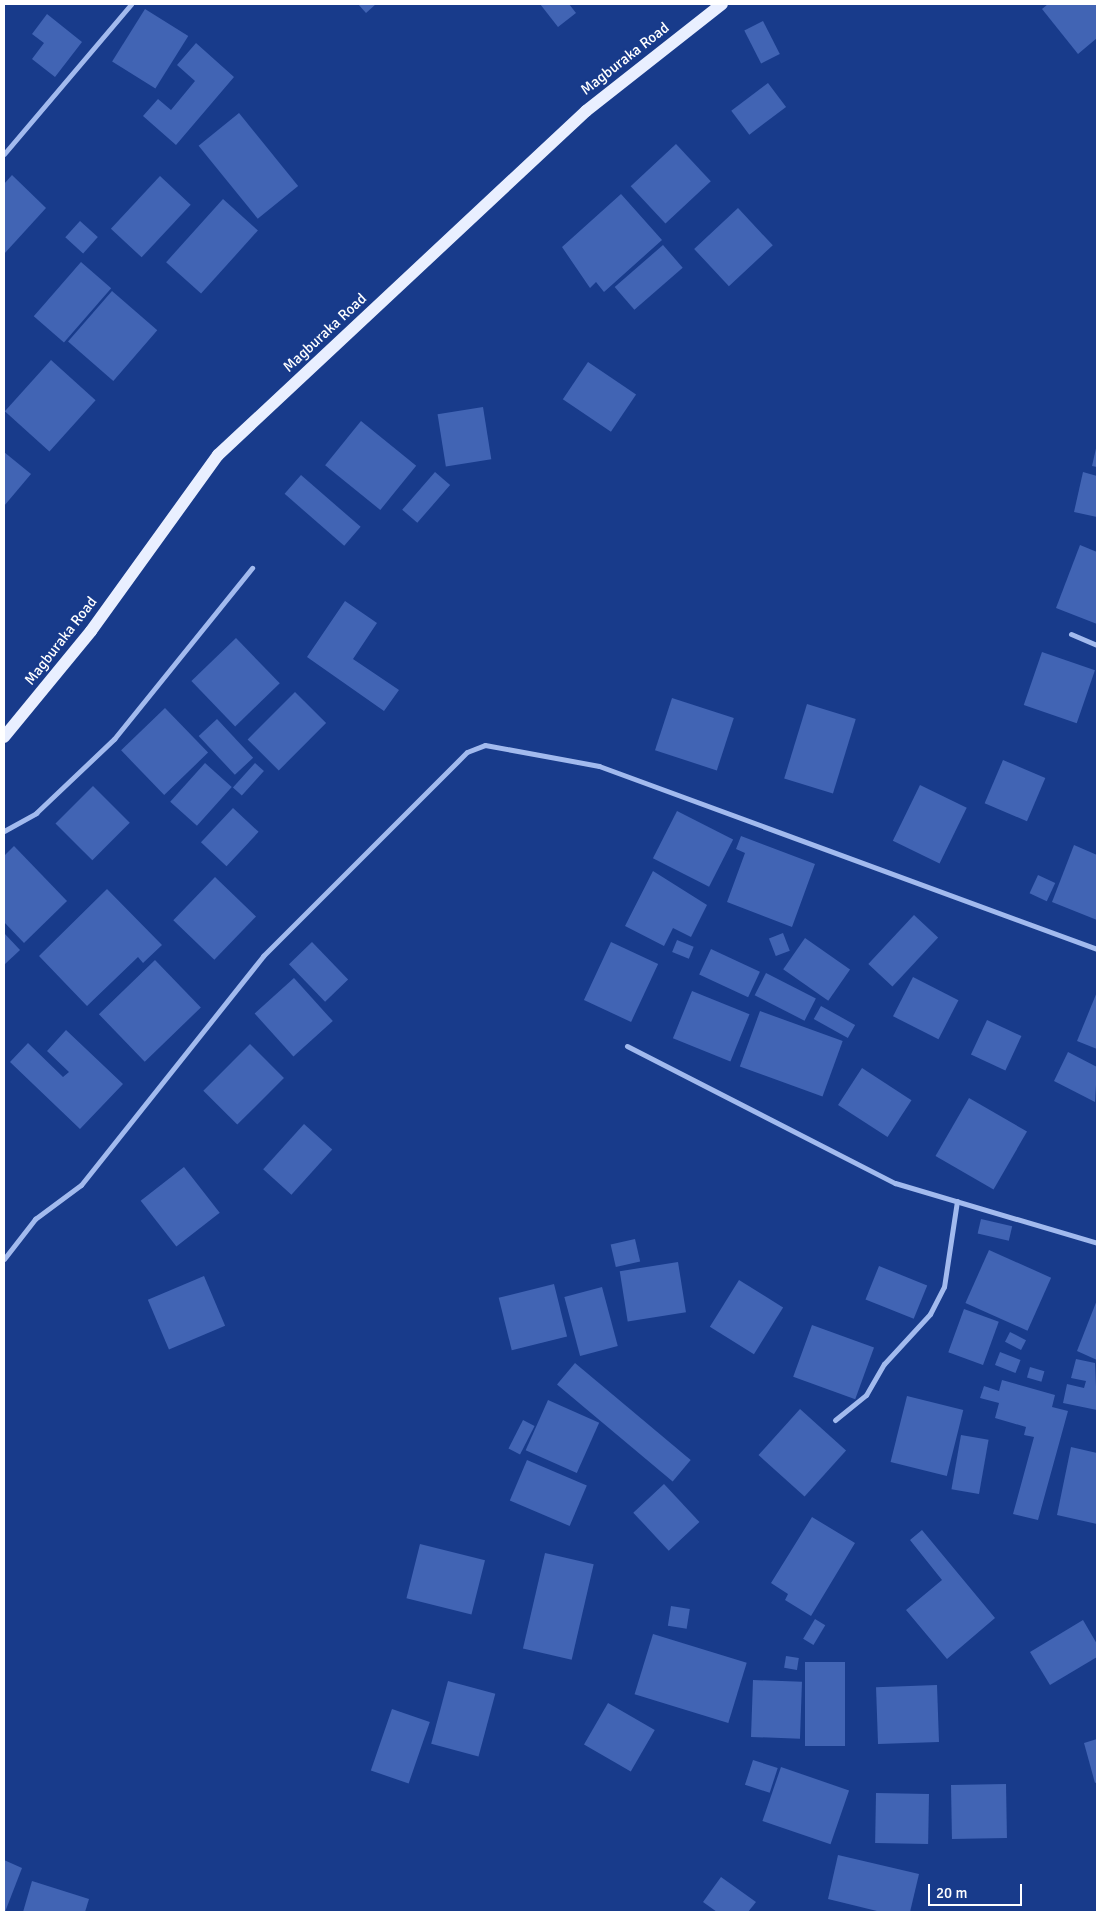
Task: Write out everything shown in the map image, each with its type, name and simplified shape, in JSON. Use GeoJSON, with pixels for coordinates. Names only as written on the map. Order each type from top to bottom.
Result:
{"type":"FeatureCollection","features":[{"type":"Feature","properties":{"kind":"main road","name":"Magburaka Road"},"geometry":{"type":"LineString","coordinates":[[4,737],[91,631],[218,455],[586,111],[722,4]]}},
{"type":"Feature","properties":{"kind":"street"},"geometry":{"type":"LineString","coordinates":[[4,154],[131,4]]}},
{"type":"Feature","properties":{"kind":"street"},"geometry":{"type":"LineString","coordinates":[[4,831],[36,813],[114,739],[252,568]]}},
{"type":"Feature","properties":{"kind":"street"},"geometry":{"type":"LineString","coordinates":[[1071,634],[1097,645]]}},
{"type":"Feature","properties":{"kind":"street"},"geometry":{"type":"LineString","coordinates":[[4,1259],[35,1219],[81,1185],[262,956],[467,752],[485,745],[599,766],[1097,949]]}},
{"type":"Feature","properties":{"kind":"street"},"geometry":{"type":"LineString","coordinates":[[627,1046],[896,1183],[1097,1243]]}},
{"type":"Feature","properties":{"kind":"street"},"geometry":{"type":"LineString","coordinates":[[836,1420],[866,1395],[884,1364],[930,1314],[944,1287],[957,1201]]}},
{"type":"Feature","properties":{"kind":"building"},"geometry":{"type":"Polygon","coordinates":[[[358,4],[376,4],[366,13],[358,4]]]}},
{"type":"Feature","properties":{"kind":"building"},"geometry":{"type":"Polygon","coordinates":[[[540,4],[569,4],[576,13],[558,27],[540,4]]]}},
{"type":"Feature","properties":{"kind":"building"},"geometry":{"type":"Polygon","coordinates":[[[1048,4],[1097,4],[1097,38],[1078,54],[1042,9],[1048,4]]]}},
{"type":"Feature","properties":{"kind":"building"},"geometry":{"type":"Polygon","coordinates":[[[145,9],[188,36],[155,89],[112,62],[145,9]]]}},
{"type":"Feature","properties":{"kind":"building"},"geometry":{"type":"Polygon","coordinates":[[[47,14],[82,42],[55,77],[32,59],[44,43],[32,34],[47,14]]]}},
{"type":"Feature","properties":{"kind":"building"},"geometry":{"type":"Polygon","coordinates":[[[763,21],[780,54],[761,64],[744,31],[763,21]]]}},
{"type":"Feature","properties":{"kind":"building"},"geometry":{"type":"Polygon","coordinates":[[[196,43],[234,77],[176,145],[143,116],[158,99],[171,110],[195,81],[177,65],[196,43]]]}},
{"type":"Feature","properties":{"kind":"building"},"geometry":{"type":"Polygon","coordinates":[[[768,83],[786,107],[749,135],[731,111],[768,83]]]}},
{"type":"Feature","properties":{"kind":"building"},"geometry":{"type":"Polygon","coordinates":[[[239,113],[298,186],[258,219],[199,146],[239,113]]]}},
{"type":"Feature","properties":{"kind":"building"},"geometry":{"type":"Polygon","coordinates":[[[676,144],[711,181],[665,224],[631,186],[676,144]]]}},
{"type":"Feature","properties":{"kind":"building"},"geometry":{"type":"Polygon","coordinates":[[[12,175],[46,208],[4,254],[4,184],[12,175]]]}},
{"type":"Feature","properties":{"kind":"building"},"geometry":{"type":"Polygon","coordinates":[[[160,176],[191,205],[142,257],[111,229],[160,176]]]}},
{"type":"Feature","properties":{"kind":"building"},"geometry":{"type":"Polygon","coordinates":[[[621,194],[662,240],[604,292],[596,282],[590,288],[562,247],[621,194]]]}},
{"type":"Feature","properties":{"kind":"building"},"geometry":{"type":"Polygon","coordinates":[[[223,199],[258,230],[201,294],[166,262],[223,199]]]}},
{"type":"Feature","properties":{"kind":"building"},"geometry":{"type":"Polygon","coordinates":[[[738,208],[773,245],[729,286],[694,249],[738,208]]]}},
{"type":"Feature","properties":{"kind":"building"},"geometry":{"type":"Polygon","coordinates":[[[80,221],[98,237],[83,253],[65,237],[80,221]]]}},
{"type":"Feature","properties":{"kind":"building"},"geometry":{"type":"Polygon","coordinates":[[[663,245],[683,268],[634,310],[615,287],[663,245]]]}},
{"type":"Feature","properties":{"kind":"building"},"geometry":{"type":"Polygon","coordinates":[[[81,262],[111,288],[64,343],[34,316],[81,262]]]}},
{"type":"Feature","properties":{"kind":"building"},"geometry":{"type":"Polygon","coordinates":[[[112,291],[157,330],[113,381],[68,342],[112,291]]]}},
{"type":"Feature","properties":{"kind":"building"},"geometry":{"type":"Polygon","coordinates":[[[51,360],[96,400],[49,451],[5,411],[51,360]]]}},
{"type":"Feature","properties":{"kind":"building"},"geometry":{"type":"Polygon","coordinates":[[[588,362],[636,394],[611,432],[563,399],[588,362]]]}},
{"type":"Feature","properties":{"kind":"building"},"geometry":{"type":"Polygon","coordinates":[[[483,407],[491,459],[446,467],[438,414],[483,407]]]}},
{"type":"Feature","properties":{"kind":"building"},"geometry":{"type":"Polygon","coordinates":[[[361,421],[416,466],[380,510],[325,465],[361,421]]]}},
{"type":"Feature","properties":{"kind":"building"},"geometry":{"type":"Polygon","coordinates":[[[1097,444],[1097,467],[1092,466],[1097,444]]]}},
{"type":"Feature","properties":{"kind":"building"},"geometry":{"type":"Polygon","coordinates":[[[4,452],[31,474],[4,506],[4,452]]]}},
{"type":"Feature","properties":{"kind":"building"},"geometry":{"type":"Polygon","coordinates":[[[435,472],[450,485],[417,523],[402,510],[435,472]]]}},
{"type":"Feature","properties":{"kind":"building"},"geometry":{"type":"Polygon","coordinates":[[[1083,472],[1097,476],[1097,517],[1074,512],[1083,472]]]}},
{"type":"Feature","properties":{"kind":"building"},"geometry":{"type":"Polygon","coordinates":[[[301,475],[361,527],[344,546],[285,494],[301,475]]]}},
{"type":"Feature","properties":{"kind":"building"},"geometry":{"type":"Polygon","coordinates":[[[1080,545],[1097,552],[1097,624],[1056,608],[1080,545]]]}},
{"type":"Feature","properties":{"kind":"building"},"geometry":{"type":"Polygon","coordinates":[[[345,601],[377,623],[353,659],[399,690],[384,711],[307,657],[345,601]]]}},
{"type":"Feature","properties":{"kind":"building"},"geometry":{"type":"Polygon","coordinates":[[[236,638],[280,683],[235,726],[191,681],[236,638]]]}},
{"type":"Feature","properties":{"kind":"building"},"geometry":{"type":"Polygon","coordinates":[[[1042,652],[1095,670],[1077,723],[1024,705],[1042,652]]]}},
{"type":"Feature","properties":{"kind":"building"},"geometry":{"type":"Polygon","coordinates":[[[295,692],[326,723],[279,770],[248,739],[295,692]]]}},
{"type":"Feature","properties":{"kind":"building"},"geometry":{"type":"Polygon","coordinates":[[[672,698],[734,718],[717,770],[655,750],[672,698]]]}},
{"type":"Feature","properties":{"kind":"building"},"geometry":{"type":"Polygon","coordinates":[[[807,704],[856,719],[833,794],[784,779],[807,704]]]}},
{"type":"Feature","properties":{"kind":"building"},"geometry":{"type":"Polygon","coordinates":[[[165,708],[208,753],[164,795],[121,750],[165,708]]]}},
{"type":"Feature","properties":{"kind":"building"},"geometry":{"type":"Polygon","coordinates":[[[217,719],[253,758],[235,775],[199,736],[217,719]]]}},
{"type":"Feature","properties":{"kind":"building"},"geometry":{"type":"Polygon","coordinates":[[[1003,760],[1045,778],[1027,821],[985,803],[1003,760]]]}},
{"type":"Feature","properties":{"kind":"building"},"geometry":{"type":"Polygon","coordinates":[[[205,763],[232,787],[197,826],[170,802],[205,763]]]}},
{"type":"Feature","properties":{"kind":"building"},"geometry":{"type":"Polygon","coordinates":[[[255,763],[264,771],[242,796],[233,788],[255,763]]]}},
{"type":"Feature","properties":{"kind":"building"},"geometry":{"type":"Polygon","coordinates":[[[920,785],[967,808],[940,864],[893,841],[920,785]]]}},
{"type":"Feature","properties":{"kind":"building"},"geometry":{"type":"Polygon","coordinates":[[[93,786],[130,823],[92,860],[56,823],[93,786]]]}},
{"type":"Feature","properties":{"kind":"building"},"geometry":{"type":"Polygon","coordinates":[[[233,808],[259,832],[227,866],[201,842],[233,808]]]}},
{"type":"Feature","properties":{"kind":"building"},"geometry":{"type":"Polygon","coordinates":[[[677,811],[733,840],[709,887],[653,858],[677,811]]]}},
{"type":"Feature","properties":{"kind":"building"},"geometry":{"type":"Polygon","coordinates":[[[741,836],[815,864],[792,927],[727,902],[745,853],[736,849],[741,836]]]}},
{"type":"Feature","properties":{"kind":"building"},"geometry":{"type":"Polygon","coordinates":[[[1074,845],[1097,855],[1097,920],[1052,902],[1074,845]]]}},
{"type":"Feature","properties":{"kind":"building"},"geometry":{"type":"Polygon","coordinates":[[[14,846],[67,901],[24,943],[4,922],[4,856],[14,846]]]}},
{"type":"Feature","properties":{"kind":"building"},"geometry":{"type":"Polygon","coordinates":[[[653,871],[707,905],[691,937],[673,928],[664,946],[625,926],[653,871]]]}},
{"type":"Feature","properties":{"kind":"building"},"geometry":{"type":"Polygon","coordinates":[[[1038,875],[1055,883],[1047,901],[1030,893],[1038,875]]]}},
{"type":"Feature","properties":{"kind":"building"},"geometry":{"type":"Polygon","coordinates":[[[215,877],[256,917],[214,960],[173,920],[215,877]]]}},
{"type":"Feature","properties":{"kind":"building"},"geometry":{"type":"Polygon","coordinates":[[[107,889],[162,945],[143,963],[138,957],[87,1006],[39,956],[107,889]]]}},
{"type":"Feature","properties":{"kind":"building"},"geometry":{"type":"Polygon","coordinates":[[[914,915],[938,938],[892,987],[868,964],[914,915]]]}},
{"type":"Feature","properties":{"kind":"building"},"geometry":{"type":"Polygon","coordinates":[[[4,933],[20,950],[4,965],[4,933]]]}},
{"type":"Feature","properties":{"kind":"building"},"geometry":{"type":"Polygon","coordinates":[[[783,933],[790,951],[776,956],[769,938],[783,933]]]}},
{"type":"Feature","properties":{"kind":"building"},"geometry":{"type":"Polygon","coordinates":[[[805,938],[850,970],[828,1001],[783,969],[805,938]]]}},
{"type":"Feature","properties":{"kind":"building"},"geometry":{"type":"Polygon","coordinates":[[[677,940],[694,947],[689,959],[672,952],[677,940]]]}},
{"type":"Feature","properties":{"kind":"building"},"geometry":{"type":"Polygon","coordinates":[[[312,942],[348,979],[325,1002],[289,964],[312,942]]]}},
{"type":"Feature","properties":{"kind":"building"},"geometry":{"type":"Polygon","coordinates":[[[611,942],[658,964],[631,1022],[584,1000],[611,942]]]}},
{"type":"Feature","properties":{"kind":"building"},"geometry":{"type":"Polygon","coordinates":[[[711,949],[760,972],[748,997],[699,974],[711,949]]]}},
{"type":"Feature","properties":{"kind":"building"},"geometry":{"type":"Polygon","coordinates":[[[155,960],[201,1007],[145,1062],[99,1014],[155,960]]]}},
{"type":"Feature","properties":{"kind":"building"},"geometry":{"type":"Polygon","coordinates":[[[766,973],[816,998],[805,1021],[755,995],[766,973]]]}},
{"type":"Feature","properties":{"kind":"building"},"geometry":{"type":"Polygon","coordinates":[[[913,977],[958,1000],[938,1039],[893,1016],[913,977]]]}},
{"type":"Feature","properties":{"kind":"building"},"geometry":{"type":"Polygon","coordinates":[[[294,978],[333,1021],[293,1057],[255,1013],[294,978]]]}},
{"type":"Feature","properties":{"kind":"building"},"geometry":{"type":"Polygon","coordinates":[[[692,991],[749,1014],[730,1062],[673,1038],[692,991]]]}},
{"type":"Feature","properties":{"kind":"building"},"geometry":{"type":"Polygon","coordinates":[[[1097,992],[1097,1049],[1077,1041],[1097,992]]]}},
{"type":"Feature","properties":{"kind":"building"},"geometry":{"type":"Polygon","coordinates":[[[821,1006],[855,1025],[848,1038],[814,1019],[821,1006]]]}},
{"type":"Feature","properties":{"kind":"building"},"geometry":{"type":"Polygon","coordinates":[[[760,1011],[843,1041],[823,1097],[740,1066],[760,1011]]]}},
{"type":"Feature","properties":{"kind":"building"},"geometry":{"type":"Polygon","coordinates":[[[987,1020],[1021,1036],[1005,1070],[971,1054],[987,1020]]]}},
{"type":"Feature","properties":{"kind":"building"},"geometry":{"type":"Polygon","coordinates":[[[66,1030],[123,1084],[80,1129],[10,1062],[28,1043],[63,1077],[69,1072],[47,1051],[66,1030]]]}},
{"type":"Feature","properties":{"kind":"building"},"geometry":{"type":"Polygon","coordinates":[[[250,1044],[284,1078],[237,1125],[203,1091],[250,1044]]]}},
{"type":"Feature","properties":{"kind":"building"},"geometry":{"type":"Polygon","coordinates":[[[1068,1052],[1097,1067],[1095,1102],[1054,1081],[1068,1052]]]}},
{"type":"Feature","properties":{"kind":"building"},"geometry":{"type":"Polygon","coordinates":[[[862,1068],[911,1100],[888,1137],[838,1105],[862,1068]]]}},
{"type":"Feature","properties":{"kind":"building"},"geometry":{"type":"Polygon","coordinates":[[[969,1098],[1027,1132],[994,1190],[936,1156],[969,1098]]]}},
{"type":"Feature","properties":{"kind":"building"},"geometry":{"type":"Polygon","coordinates":[[[304,1124],[332,1149],[291,1195],[263,1169],[304,1124]]]}},
{"type":"Feature","properties":{"kind":"building"},"geometry":{"type":"Polygon","coordinates":[[[184,1167],[220,1213],[176,1247],[141,1201],[184,1167]]]}},
{"type":"Feature","properties":{"kind":"building"},"geometry":{"type":"Polygon","coordinates":[[[981,1219],[1012,1226],[1009,1241],[978,1234],[981,1219]]]}},
{"type":"Feature","properties":{"kind":"building"},"geometry":{"type":"Polygon","coordinates":[[[635,1239],[640,1261],[616,1267],[611,1245],[635,1239]]]}},
{"type":"Feature","properties":{"kind":"building"},"geometry":{"type":"Polygon","coordinates":[[[989,1250],[1051,1278],[1028,1331],[965,1303],[989,1250]]]}},
{"type":"Feature","properties":{"kind":"building"},"geometry":{"type":"Polygon","coordinates":[[[678,1262],[686,1312],[628,1322],[620,1271],[678,1262]]]}},
{"type":"Feature","properties":{"kind":"building"},"geometry":{"type":"Polygon","coordinates":[[[879,1266],[927,1285],[914,1319],[866,1299],[879,1266]]]}},
{"type":"Feature","properties":{"kind":"building"},"geometry":{"type":"Polygon","coordinates":[[[204,1276],[225,1326],[169,1350],[148,1300],[204,1276]]]}},
{"type":"Feature","properties":{"kind":"building"},"geometry":{"type":"Polygon","coordinates":[[[739,1280],[783,1308],[754,1354],[710,1327],[739,1280]]]}},
{"type":"Feature","properties":{"kind":"building"},"geometry":{"type":"Polygon","coordinates":[[[554,1284],[567,1336],[512,1350],[499,1298],[554,1284]]]}},
{"type":"Feature","properties":{"kind":"building"},"geometry":{"type":"Polygon","coordinates":[[[602,1287],[618,1346],[580,1356],[564,1297],[602,1287]]]}},
{"type":"Feature","properties":{"kind":"building"},"geometry":{"type":"Polygon","coordinates":[[[1097,1300],[1097,1360],[1077,1351],[1097,1300]]]}},
{"type":"Feature","properties":{"kind":"building"},"geometry":{"type":"Polygon","coordinates":[[[964,1309],[999,1322],[983,1365],[948,1352],[964,1309]]]}},
{"type":"Feature","properties":{"kind":"building"},"geometry":{"type":"Polygon","coordinates":[[[812,1325],[874,1348],[855,1399],[793,1377],[812,1325]]]}},
{"type":"Feature","properties":{"kind":"building"},"geometry":{"type":"Polygon","coordinates":[[[1010,1332],[1026,1340],[1021,1350],[1005,1342],[1010,1332]]]}},
{"type":"Feature","properties":{"kind":"building"},"geometry":{"type":"Polygon","coordinates":[[[1000,1352],[1021,1360],[1016,1373],[995,1365],[1000,1352]]]}},
{"type":"Feature","properties":{"kind":"building"},"geometry":{"type":"Polygon","coordinates":[[[1076,1359],[1095,1363],[1097,1410],[1063,1403],[1067,1384],[1084,1388],[1086,1381],[1071,1378],[1076,1359]]]}},
{"type":"Feature","properties":{"kind":"building"},"geometry":{"type":"Polygon","coordinates":[[[575,1363],[691,1460],[673,1482],[557,1384],[575,1363]]]}},
{"type":"Feature","properties":{"kind":"building"},"geometry":{"type":"Polygon","coordinates":[[[1030,1367],[1044,1371],[1041,1382],[1027,1378],[1030,1367]]]}},
{"type":"Feature","properties":{"kind":"building"},"geometry":{"type":"Polygon","coordinates":[[[1002,1380],[1055,1395],[1052,1407],[1068,1411],[1038,1520],[1013,1514],[1034,1437],[1024,1435],[1026,1427],[995,1418],[999,1403],[980,1398],[984,1386],[999,1391],[1002,1380]]]}},
{"type":"Feature","properties":{"kind":"building"},"geometry":{"type":"Polygon","coordinates":[[[907,1396],[963,1410],[947,1476],[891,1462],[907,1396]]]}},
{"type":"Feature","properties":{"kind":"building"},"geometry":{"type":"Polygon","coordinates":[[[548,1400],[599,1423],[577,1473],[526,1450],[548,1400]]]}},
{"type":"Feature","properties":{"kind":"building"},"geometry":{"type":"Polygon","coordinates":[[[800,1409],[846,1450],[805,1497],[759,1455],[800,1409]]]}},
{"type":"Feature","properties":{"kind":"building"},"geometry":{"type":"Polygon","coordinates":[[[523,1420],[535,1426],[520,1454],[508,1449],[523,1420]]]}},
{"type":"Feature","properties":{"kind":"building"},"geometry":{"type":"Polygon","coordinates":[[[961,1435],[989,1440],[979,1494],[951,1489],[961,1435]]]}},
{"type":"Feature","properties":{"kind":"building"},"geometry":{"type":"Polygon","coordinates":[[[1071,1447],[1097,1453],[1097,1524],[1057,1515],[1071,1447]]]}},
{"type":"Feature","properties":{"kind":"building"},"geometry":{"type":"Polygon","coordinates":[[[527,1460],[587,1485],[570,1526],[510,1501],[527,1460]]]}},
{"type":"Feature","properties":{"kind":"building"},"geometry":{"type":"Polygon","coordinates":[[[664,1484],[699,1522],[669,1551],[633,1513],[664,1484]]]}},
{"type":"Feature","properties":{"kind":"building"},"geometry":{"type":"Polygon","coordinates":[[[812,1517],[855,1543],[811,1616],[785,1600],[788,1594],[771,1583],[812,1517]]]}},
{"type":"Feature","properties":{"kind":"building"},"geometry":{"type":"Polygon","coordinates":[[[922,1530],[995,1618],[947,1659],[906,1610],[942,1580],[910,1540],[922,1530]]]}},
{"type":"Feature","properties":{"kind":"building"},"geometry":{"type":"Polygon","coordinates":[[[420,1544],[485,1560],[471,1615],[406,1598],[420,1544]]]}},
{"type":"Feature","properties":{"kind":"building"},"geometry":{"type":"Polygon","coordinates":[[[545,1553],[594,1564],[572,1660],[523,1648],[545,1553]]]}},
{"type":"Feature","properties":{"kind":"building"},"geometry":{"type":"Polygon","coordinates":[[[671,1606],[690,1609],[687,1629],[668,1626],[671,1606]]]}},
{"type":"Feature","properties":{"kind":"building"},"geometry":{"type":"Polygon","coordinates":[[[815,1619],[825,1625],[813,1645],[803,1639],[815,1619]]]}},
{"type":"Feature","properties":{"kind":"building"},"geometry":{"type":"Polygon","coordinates":[[[1083,1620],[1097,1644],[1097,1657],[1050,1685],[1030,1652],[1083,1620]]]}},
{"type":"Feature","properties":{"kind":"building"},"geometry":{"type":"Polygon","coordinates":[[[653,1634],[747,1663],[728,1723],[635,1694],[653,1634]]]}},
{"type":"Feature","properties":{"kind":"building"},"geometry":{"type":"Polygon","coordinates":[[[786,1656],[799,1658],[797,1670],[784,1668],[786,1656]]]}},
{"type":"Feature","properties":{"kind":"building"},"geometry":{"type":"Polygon","coordinates":[[[805,1662],[845,1662],[845,1746],[805,1746],[805,1662]]]}},
{"type":"Feature","properties":{"kind":"building"},"geometry":{"type":"Polygon","coordinates":[[[753,1680],[802,1682],[800,1739],[751,1737],[753,1680]]]}},
{"type":"Feature","properties":{"kind":"building"},"geometry":{"type":"Polygon","coordinates":[[[448,1681],[495,1694],[479,1756],[431,1744],[448,1681]]]}},
{"type":"Feature","properties":{"kind":"building"},"geometry":{"type":"Polygon","coordinates":[[[937,1685],[939,1742],[878,1744],[876,1687],[937,1685]]]}},
{"type":"Feature","properties":{"kind":"building"},"geometry":{"type":"Polygon","coordinates":[[[608,1703],[655,1730],[631,1772],[584,1745],[608,1703]]]}},
{"type":"Feature","properties":{"kind":"building"},"geometry":{"type":"Polygon","coordinates":[[[392,1709],[430,1722],[409,1783],[371,1770],[392,1709]]]}},
{"type":"Feature","properties":{"kind":"building"},"geometry":{"type":"Polygon","coordinates":[[[1097,1739],[1097,1782],[1095,1783],[1084,1743],[1097,1739]]]}},
{"type":"Feature","properties":{"kind":"building"},"geometry":{"type":"Polygon","coordinates":[[[753,1760],[778,1768],[770,1793],[745,1785],[753,1760]]]}},
{"type":"Feature","properties":{"kind":"building"},"geometry":{"type":"Polygon","coordinates":[[[781,1767],[849,1790],[831,1844],[762,1821],[781,1767]]]}},
{"type":"Feature","properties":{"kind":"building"},"geometry":{"type":"Polygon","coordinates":[[[1006,1784],[1007,1838],[952,1839],[951,1785],[1006,1784]]]}},
{"type":"Feature","properties":{"kind":"building"},"geometry":{"type":"Polygon","coordinates":[[[876,1793],[929,1794],[928,1844],[875,1843],[876,1793]]]}},
{"type":"Feature","properties":{"kind":"building"},"geometry":{"type":"Polygon","coordinates":[[[838,1855],[919,1874],[910,1912],[881,1912],[828,1899],[838,1855]]]}},
{"type":"Feature","properties":{"kind":"building"},"geometry":{"type":"Polygon","coordinates":[[[4,1860],[22,1868],[5,1912],[4,1912],[4,1860]]]}},
{"type":"Feature","properties":{"kind":"building"},"geometry":{"type":"Polygon","coordinates":[[[721,1877],[756,1902],[748,1912],[717,1912],[703,1902],[721,1877]]]}},
{"type":"Feature","properties":{"kind":"building"},"geometry":{"type":"Polygon","coordinates":[[[32,1881],[89,1899],[85,1912],[23,1912],[32,1881]]]}}]}
